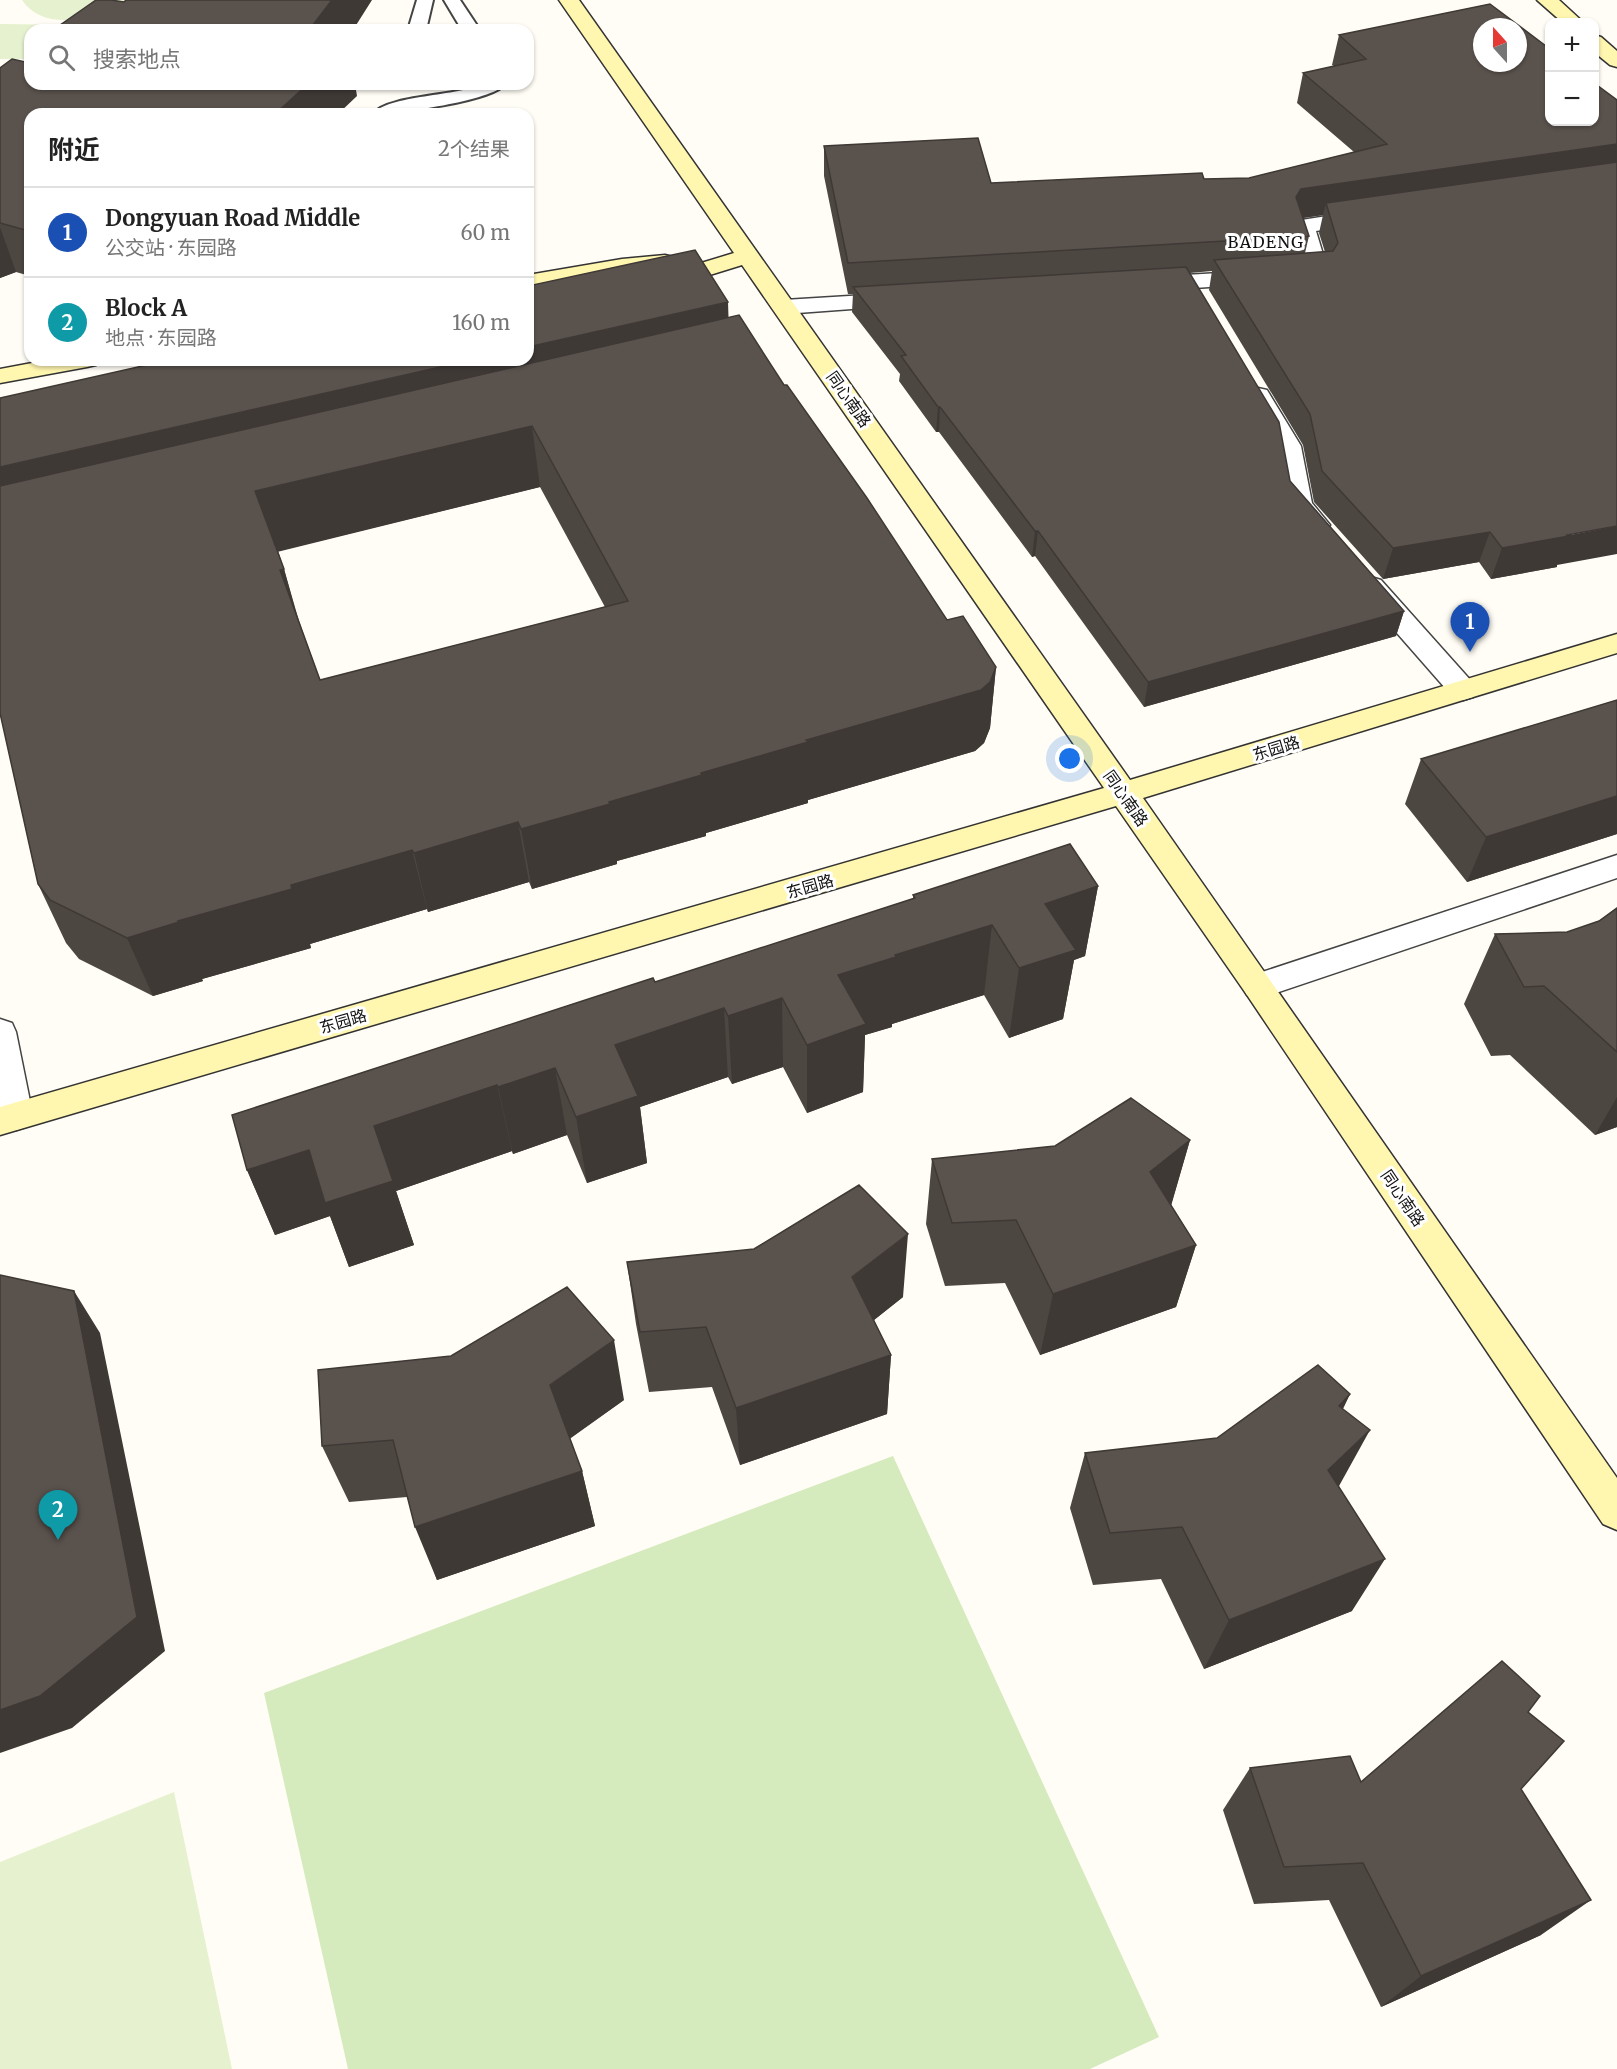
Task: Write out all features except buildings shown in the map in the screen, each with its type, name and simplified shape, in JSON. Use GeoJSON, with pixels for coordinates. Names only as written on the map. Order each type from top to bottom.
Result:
{"type":"FeatureCollection","features":[{"type":"Feature","properties":{"kind":"main road","name":"同心南路"},"geometry":{"type":"LineString","coordinates":[[569,0],[1258,986],[1617,1511]]}},
{"type":"Feature","properties":{"kind":"main road"},"geometry":{"type":"LineString","coordinates":[[1547,0],[1569,18]]}},
{"type":"Feature","properties":{"kind":"main road"},"geometry":{"type":"LineString","coordinates":[[1599,45],[1617,61]]}},
{"type":"Feature","properties":{"kind":"main road"},"geometry":{"type":"LineString","coordinates":[[534,281],[622,266],[748,256]]}},
{"type":"Feature","properties":{"kind":"main road"},"geometry":{"type":"LineString","coordinates":[[647,286],[748,256]]}},
{"type":"Feature","properties":{"kind":"main road"},"geometry":{"type":"LineString","coordinates":[[0,376],[54,366]]}},
{"type":"Feature","properties":{"kind":"main road","name":"东园路"},"geometry":{"type":"LineString","coordinates":[[8,1119],[1123,794],[1617,643]]}},
{"type":"Feature","properties":{"kind":"street"},"geometry":{"type":"LineString","coordinates":[[1126,285],[1196,292],[1318,274],[1303,226],[1385,214]]}},
{"type":"Feature","properties":{"kind":"street"},"geometry":{"type":"LineString","coordinates":[[784,307],[923,298]]}},
{"type":"Feature","properties":{"kind":"street"},"geometry":{"type":"LineString","coordinates":[[1245,372],[1288,446],[1299,506],[1334,544]]}},
{"type":"Feature","properties":{"kind":"street"},"geometry":{"type":"LineString","coordinates":[[1355,568],[1463,690]]}},
{"type":"Feature","properties":{"kind":"street"},"geometry":{"type":"LineString","coordinates":[[1258,986],[1617,866]]}},
{"type":"Feature","properties":{"kind":"street"},"geometry":{"type":"LineString","coordinates":[[0,1032],[8,1119]]}},
{"type":"Feature","properties":{"kind":"lane"},"geometry":{"type":"LineString","coordinates":[[419,24],[425,0]]}},
{"type":"Feature","properties":{"kind":"lane"},"geometry":{"type":"LineString","coordinates":[[452,0],[467,24]]}},
{"type":"Feature","properties":{"kind":"lane"},"geometry":{"type":"LineString","coordinates":[[405,90],[401,107],[485,90]]}},
{"type":"Feature","properties":{"kind":"green space"},"geometry":{"type":"Polygon","coordinates":[[[22,0],[143,0],[80,19],[63,20],[47,18],[34,12],[22,0]]]}},
{"type":"Feature","properties":{"kind":"green space"},"geometry":{"type":"Polygon","coordinates":[[[0,24],[24,24],[24,59],[0,59],[0,24]]]}},
{"type":"Feature","properties":{"kind":"green space"},"geometry":{"type":"Polygon","coordinates":[[[893,1456],[1159,2037],[1090,2069],[348,2069],[264,1693],[893,1456]]]}},
{"type":"Feature","properties":{"kind":"green space"},"geometry":{"type":"Polygon","coordinates":[[[174,1792],[232,2069],[0,2069],[0,1862],[174,1792]]]}},
{"type":"Feature","properties":{"kind":"place","name":"Dongyuan Road Middle"},"geometry":{"type":"Point","coordinates":[1470,652]}},
{"type":"Feature","properties":{"kind":"place","name":"Block A"},"geometry":{"type":"Point","coordinates":[58,1540]}},
{"type":"Feature","properties":{"kind":"district","name":"BADENG"},"geometry":{"type":"Point","coordinates":[1266,242]}}]}
